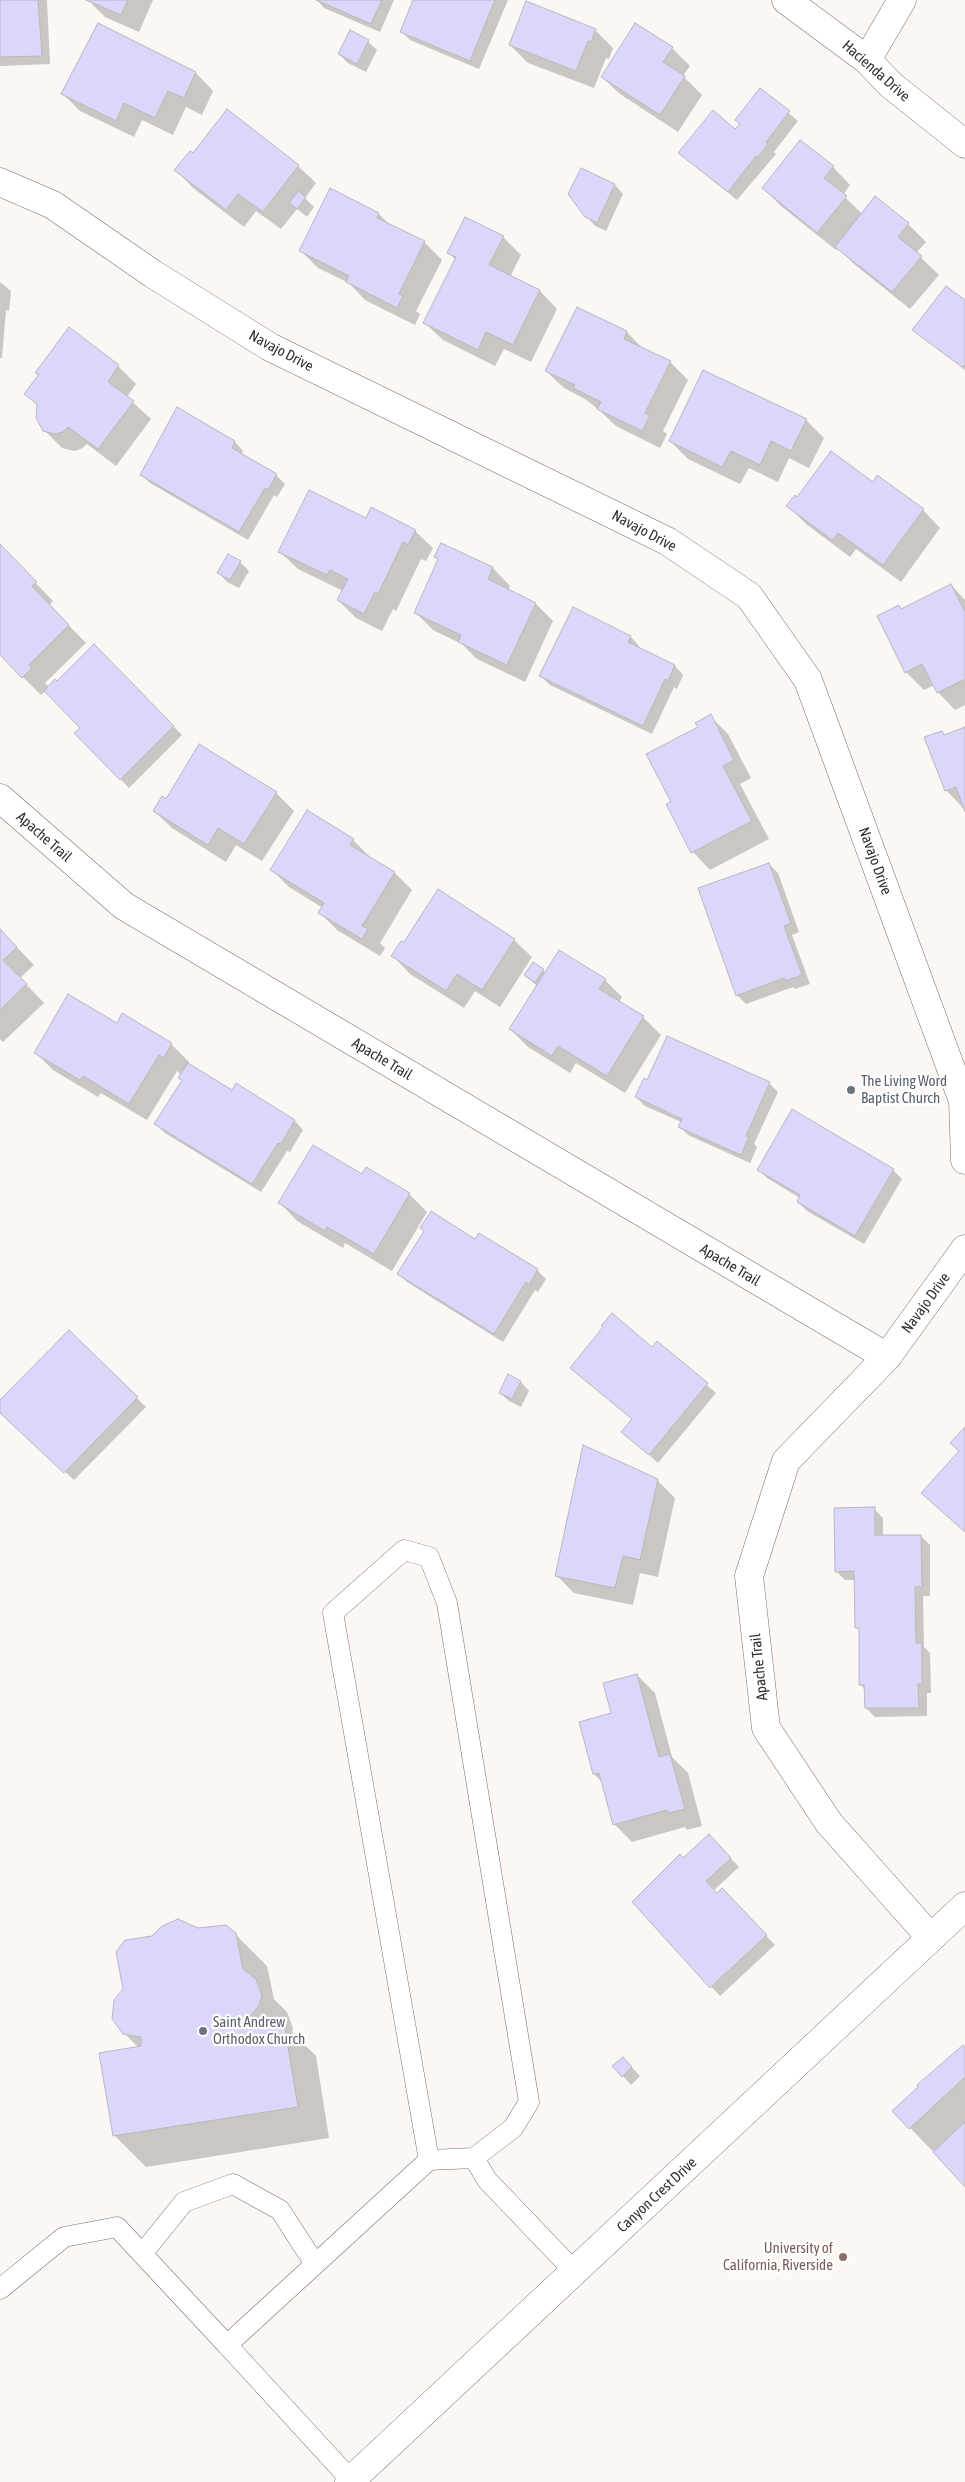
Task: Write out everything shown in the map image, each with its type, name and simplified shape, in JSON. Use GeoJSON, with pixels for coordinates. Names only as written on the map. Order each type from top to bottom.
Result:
{"type":"FeatureCollection","features":[{"type":"Feature","properties":{"kind":"street","name":"Hacienda Drive"},"geometry":{"type":"LineString","coordinates":[[786,0],[867,60],[891,85],[965,144]]}},
{"type":"Feature","properties":{"kind":"street"},"geometry":{"type":"LineString","coordinates":[[867,60],[902,0]]}},
{"type":"Feature","properties":{"kind":"street","name":"Navajo Drive"},"geometry":{"type":"LineString","coordinates":[[0,182],[53,205],[153,274],[270,347],[667,541],[749,596],[808,680],[963,1101],[965,1160]]}},
{"type":"Feature","properties":{"kind":"street","name":"Apache Trail"},"geometry":{"type":"LineString","coordinates":[[0,798],[124,906],[887,1357],[786,1461],[749,1576],[766,1728],[829,1824],[931,1938]]}},
{"type":"Feature","properties":{"kind":"street","name":"Navajo Drive"},"geometry":{"type":"LineString","coordinates":[[887,1357],[965,1250]]}},
{"type":"Feature","properties":{"kind":"street","name":"Canyon Crest Drive"},"geometry":{"type":"LineString","coordinates":[[350,2481],[965,1906]]}},
{"type":"Feature","properties":{"kind":"lane"},"geometry":{"type":"LineString","coordinates":[[227,2345],[429,2160],[474,2158],[513,2128],[529,2102],[447,1603],[429,1557],[404,1550],[333,1613],[429,2160]]}},
{"type":"Feature","properties":{"kind":"lane"},"geometry":{"type":"LineString","coordinates":[[474,2158],[487,2180],[575,2272]]}},
{"type":"Feature","properties":{"kind":"lane"},"geometry":{"type":"LineString","coordinates":[[142,2254],[184,2202],[233,2184],[280,2210],[315,2264]]}},
{"type":"Feature","properties":{"kind":"lane"},"geometry":{"type":"LineString","coordinates":[[0,2289],[64,2237],[117,2227],[350,2481]]}},
{"type":"Feature","properties":{"kind":"building"},"geometry":{"type":"Polygon","coordinates":[[[0,0],[38,0],[42,56],[0,57],[0,0]]]}},
{"type":"Feature","properties":{"kind":"building"},"geometry":{"type":"Polygon","coordinates":[[[86,0],[128,0],[121,15],[86,0]]]}},
{"type":"Feature","properties":{"kind":"building"},"geometry":{"type":"Polygon","coordinates":[[[316,0],[382,0],[371,24],[316,0]]]}},
{"type":"Feature","properties":{"kind":"building"},"geometry":{"type":"Polygon","coordinates":[[[413,0],[495,0],[470,61],[400,32],[413,0]]]}},
{"type":"Feature","properties":{"kind":"building"},"geometry":{"type":"Polygon","coordinates":[[[526,1],[596,29],[591,42],[588,41],[576,71],[509,45],[526,1]]]}},
{"type":"Feature","properties":{"kind":"building"},"geometry":{"type":"Polygon","coordinates":[[[98,23],[196,72],[184,98],[168,91],[155,118],[124,103],[116,121],[61,94],[98,23]]]}},
{"type":"Feature","properties":{"kind":"building"},"geometry":{"type":"Polygon","coordinates":[[[635,23],[673,47],[663,62],[685,76],[660,115],[601,77],[635,23]]]}},
{"type":"Feature","properties":{"kind":"building"},"geometry":{"type":"Polygon","coordinates":[[[350,30],[369,40],[357,64],[338,54],[350,30]]]}},
{"type":"Feature","properties":{"kind":"building"},"geometry":{"type":"Polygon","coordinates":[[[760,88],[790,111],[766,142],[768,144],[758,157],[756,156],[728,192],[678,153],[713,110],[735,129],[740,124],[735,120],[760,88]]]}},
{"type":"Feature","properties":{"kind":"building"},"geometry":{"type":"Polygon","coordinates":[[[227,109],[299,165],[263,212],[238,194],[226,210],[174,170],[190,151],[193,153],[227,109]]]}},
{"type":"Feature","properties":{"kind":"building"},"geometry":{"type":"Polygon","coordinates":[[[800,140],[834,166],[824,178],[847,196],[817,233],[762,188],[800,140]]]}},
{"type":"Feature","properties":{"kind":"building"},"geometry":{"type":"Polygon","coordinates":[[[581,168],[615,184],[597,223],[585,217],[568,194],[581,168]]]}},
{"type":"Feature","properties":{"kind":"building"},"geometry":{"type":"Polygon","coordinates":[[[330,188],[379,213],[377,218],[425,241],[399,294],[403,296],[397,308],[346,282],[349,276],[299,251],[330,188]]]}},
{"type":"Feature","properties":{"kind":"building"},"geometry":{"type":"Polygon","coordinates":[[[298,191],[306,197],[297,209],[289,203],[298,191]]]}},
{"type":"Feature","properties":{"kind":"building"},"geometry":{"type":"Polygon","coordinates":[[[875,196],[909,223],[898,237],[922,256],[892,292],[835,247],[875,196]]]}},
{"type":"Feature","properties":{"kind":"building"},"geometry":{"type":"Polygon","coordinates":[[[465,217],[504,236],[489,265],[540,290],[513,345],[486,332],[478,350],[423,323],[456,257],[447,253],[465,217]]]}},
{"type":"Feature","properties":{"kind":"building"},"geometry":{"type":"Polygon","coordinates":[[[946,286],[965,300],[965,364],[962,367],[912,330],[946,286]]]}},
{"type":"Feature","properties":{"kind":"building"},"geometry":{"type":"Polygon","coordinates":[[[577,307],[627,331],[624,339],[671,361],[645,413],[650,416],[642,431],[597,409],[601,402],[573,388],[575,385],[545,371],[577,307]]]}},
{"type":"Feature","properties":{"kind":"building"},"geometry":{"type":"Polygon","coordinates":[[[69,327],[119,365],[108,382],[134,401],[98,449],[68,427],[63,432],[55,434],[43,431],[36,418],[37,404],[24,394],[39,374],[35,373],[69,327]]]}},
{"type":"Feature","properties":{"kind":"building"},"geometry":{"type":"Polygon","coordinates":[[[703,370],[807,419],[791,451],[771,441],[760,465],[731,451],[722,467],[669,441],[703,370]]]}},
{"type":"Feature","properties":{"kind":"building"},"geometry":{"type":"Polygon","coordinates":[[[177,407],[235,441],[232,448],[277,474],[268,490],[265,488],[239,532],[140,475],[177,407]]]}},
{"type":"Feature","properties":{"kind":"building"},"geometry":{"type":"Polygon","coordinates":[[[831,451],[873,482],[877,475],[924,509],[883,565],[838,533],[832,540],[786,506],[795,495],[797,497],[831,451]]]}},
{"type":"Feature","properties":{"kind":"building"},"geometry":{"type":"Polygon","coordinates":[[[309,490],[366,518],[371,507],[416,530],[408,545],[403,542],[378,594],[375,592],[364,614],[337,600],[348,579],[330,570],[327,575],[278,552],[309,490]]]}},
{"type":"Feature","properties":{"kind":"building"},"geometry":{"type":"Polygon","coordinates":[[[441,543],[493,567],[488,579],[536,603],[507,665],[458,642],[461,635],[414,613],[438,559],[434,557],[441,543]]]}},
{"type":"Feature","properties":{"kind":"building"},"geometry":{"type":"Polygon","coordinates":[[[0,544],[37,582],[32,586],[69,625],[29,665],[32,668],[22,678],[0,655],[0,544]]]}},
{"type":"Feature","properties":{"kind":"building"},"geometry":{"type":"Polygon","coordinates":[[[228,554],[241,561],[230,580],[217,573],[228,554]]]}},
{"type":"Feature","properties":{"kind":"building"},"geometry":{"type":"Polygon","coordinates":[[[951,584],[965,612],[965,679],[937,693],[922,664],[905,673],[877,616],[899,605],[901,609],[951,584]]]}},
{"type":"Feature","properties":{"kind":"building"},"geometry":{"type":"Polygon","coordinates":[[[573,607],[631,636],[628,642],[675,665],[668,681],[665,679],[643,726],[539,676],[573,607]]]}},
{"type":"Feature","properties":{"kind":"building"},"geometry":{"type":"Polygon","coordinates":[[[94,644],[174,726],[120,780],[74,733],[80,728],[44,691],[55,679],[57,681],[94,644]]]}},
{"type":"Feature","properties":{"kind":"building"},"geometry":{"type":"Polygon","coordinates":[[[711,714],[734,760],[723,766],[752,821],[691,853],[666,804],[671,802],[646,754],[698,727],[695,723],[711,714]]]}},
{"type":"Feature","properties":{"kind":"building"},"geometry":{"type":"Polygon","coordinates":[[[965,727],[965,812],[956,787],[945,791],[924,737],[942,731],[944,735],[965,727]]]}},
{"type":"Feature","properties":{"kind":"building"},"geometry":{"type":"Polygon","coordinates":[[[199,744],[277,792],[244,844],[218,828],[208,845],[153,811],[162,796],[166,799],[199,744]]]}},
{"type":"Feature","properties":{"kind":"building"},"geometry":{"type":"Polygon","coordinates":[[[307,810],[354,839],[350,845],[395,872],[362,926],[368,929],[362,939],[318,913],[324,903],[270,870],[307,810]]]}},
{"type":"Feature","properties":{"kind":"building"},"geometry":{"type":"Polygon","coordinates":[[[769,863],[791,923],[784,926],[802,975],[785,981],[784,978],[736,996],[698,888],[769,863]]]}},
{"type":"Feature","properties":{"kind":"building"},"geometry":{"type":"Polygon","coordinates":[[[438,889],[515,939],[482,990],[457,974],[446,991],[391,956],[401,941],[404,942],[438,889]]]}},
{"type":"Feature","properties":{"kind":"building"},"geometry":{"type":"Polygon","coordinates":[[[0,929],[17,947],[3,960],[27,984],[0,1010],[0,929]]]}},
{"type":"Feature","properties":{"kind":"building"},"geometry":{"type":"Polygon","coordinates":[[[559,950],[606,979],[599,989],[644,1016],[607,1076],[558,1046],[552,1056],[509,1029],[559,950]]]}},
{"type":"Feature","properties":{"kind":"building"},"geometry":{"type":"Polygon","coordinates":[[[533,962],[544,969],[535,983],[524,975],[533,962]]]}},
{"type":"Feature","properties":{"kind":"building"},"geometry":{"type":"Polygon","coordinates":[[[68,994],[117,1023],[122,1013],[172,1043],[164,1058],[159,1055],[129,1104],[83,1076],[80,1080],[34,1053],[68,994]]]}},
{"type":"Feature","properties":{"kind":"building"},"geometry":{"type":"Polygon","coordinates":[[[667,1036],[770,1082],[746,1136],[749,1137],[741,1155],[678,1127],[682,1119],[635,1097],[644,1078],[647,1080],[667,1036]]]}},
{"type":"Feature","properties":{"kind":"building"},"geometry":{"type":"Polygon","coordinates":[[[188,1063],[232,1090],[236,1083],[295,1120],[281,1144],[278,1143],[252,1184],[154,1124],[182,1080],[178,1078],[188,1063]]]}},
{"type":"Feature","properties":{"kind":"building"},"geometry":{"type":"Polygon","coordinates":[[[792,1109],[894,1169],[855,1236],[797,1202],[800,1195],[757,1170],[792,1109]]]}},
{"type":"Feature","properties":{"kind":"building"},"geometry":{"type":"Polygon","coordinates":[[[313,1145],[362,1174],[366,1167],[410,1193],[374,1254],[327,1227],[325,1231],[278,1203],[313,1145]]]}},
{"type":"Feature","properties":{"kind":"building"},"geometry":{"type":"Polygon","coordinates":[[[431,1211],[475,1239],[479,1233],[538,1269],[529,1285],[526,1282],[494,1334],[397,1274],[424,1231],[420,1228],[431,1211]]]}},
{"type":"Feature","properties":{"kind":"building"},"geometry":{"type":"Polygon","coordinates":[[[612,1313],[652,1347],[657,1341],[708,1383],[649,1455],[621,1432],[632,1419],[570,1368],[612,1313]]]}},
{"type":"Feature","properties":{"kind":"building"},"geometry":{"type":"Polygon","coordinates":[[[69,1330],[138,1397],[64,1473],[0,1413],[0,1400],[69,1330]]]}},
{"type":"Feature","properties":{"kind":"building"},"geometry":{"type":"Polygon","coordinates":[[[508,1374],[521,1381],[512,1399],[499,1393],[508,1374]]]}},
{"type":"Feature","properties":{"kind":"building"},"geometry":{"type":"Polygon","coordinates":[[[965,1427],[965,1532],[921,1493],[959,1451],[950,1443],[965,1427]]]}},
{"type":"Feature","properties":{"kind":"building"},"geometry":{"type":"Polygon","coordinates":[[[583,1445],[658,1479],[640,1560],[623,1556],[615,1588],[555,1576],[583,1445]]]}},
{"type":"Feature","properties":{"kind":"building"},"geometry":{"type":"Polygon","coordinates":[[[875,1507],[875,1535],[921,1535],[922,1587],[915,1587],[916,1643],[922,1643],[922,1684],[918,1684],[919,1708],[865,1708],[864,1685],[859,1685],[859,1628],[855,1628],[854,1571],[835,1572],[834,1508],[875,1507]]]}},
{"type":"Feature","properties":{"kind":"building"},"geometry":{"type":"Polygon","coordinates":[[[637,1674],[659,1757],[670,1754],[685,1809],[669,1813],[667,1810],[613,1825],[599,1773],[593,1774],[579,1722],[611,1713],[603,1683],[637,1674]]]}},
{"type":"Feature","properties":{"kind":"building"},"geometry":{"type":"Polygon","coordinates":[[[709,1834],[731,1858],[706,1881],[717,1893],[722,1888],[767,1935],[710,1988],[632,1902],[680,1854],[683,1858],[709,1834]]]}},
{"type":"Feature","properties":{"kind":"building","name":"Saint Andrew Orthodox Church"},"geometry":{"type":"Polygon","coordinates":[[[178,1919],[198,1928],[226,1925],[236,1933],[243,1969],[256,1979],[262,1995],[259,2006],[246,2020],[247,2027],[284,2022],[298,2107],[113,2136],[99,2053],[141,2046],[141,2037],[123,2034],[112,2019],[114,2000],[123,1989],[116,1952],[125,1940],[152,1936],[162,1926],[178,1919]]]}},
{"type":"Feature","properties":{"kind":"building"},"geometry":{"type":"Polygon","coordinates":[[[963,2045],[965,2048],[965,2077],[909,2129],[892,2111],[918,2087],[917,2085],[963,2045]]]}},
{"type":"Feature","properties":{"kind":"building"},"geometry":{"type":"Polygon","coordinates":[[[623,2057],[632,2067],[622,2077],[612,2066],[623,2057]]]}},
{"type":"Feature","properties":{"kind":"building"},"geometry":{"type":"Polygon","coordinates":[[[965,2122],[965,2187],[933,2152],[965,2122]]]}},
{"type":"Feature","properties":{"kind":"place","name":"The Living Word Baptist Church"},"geometry":{"type":"Point","coordinates":[851,1090]}},
{"type":"Feature","properties":{"kind":"place","name":"Saint Andrew Orthodox Church"},"geometry":{"type":"Point","coordinates":[203,2031]}},
{"type":"Feature","properties":{"kind":"place","name":"University of California, Riverside"},"geometry":{"type":"Point","coordinates":[843,2257]}}]}
